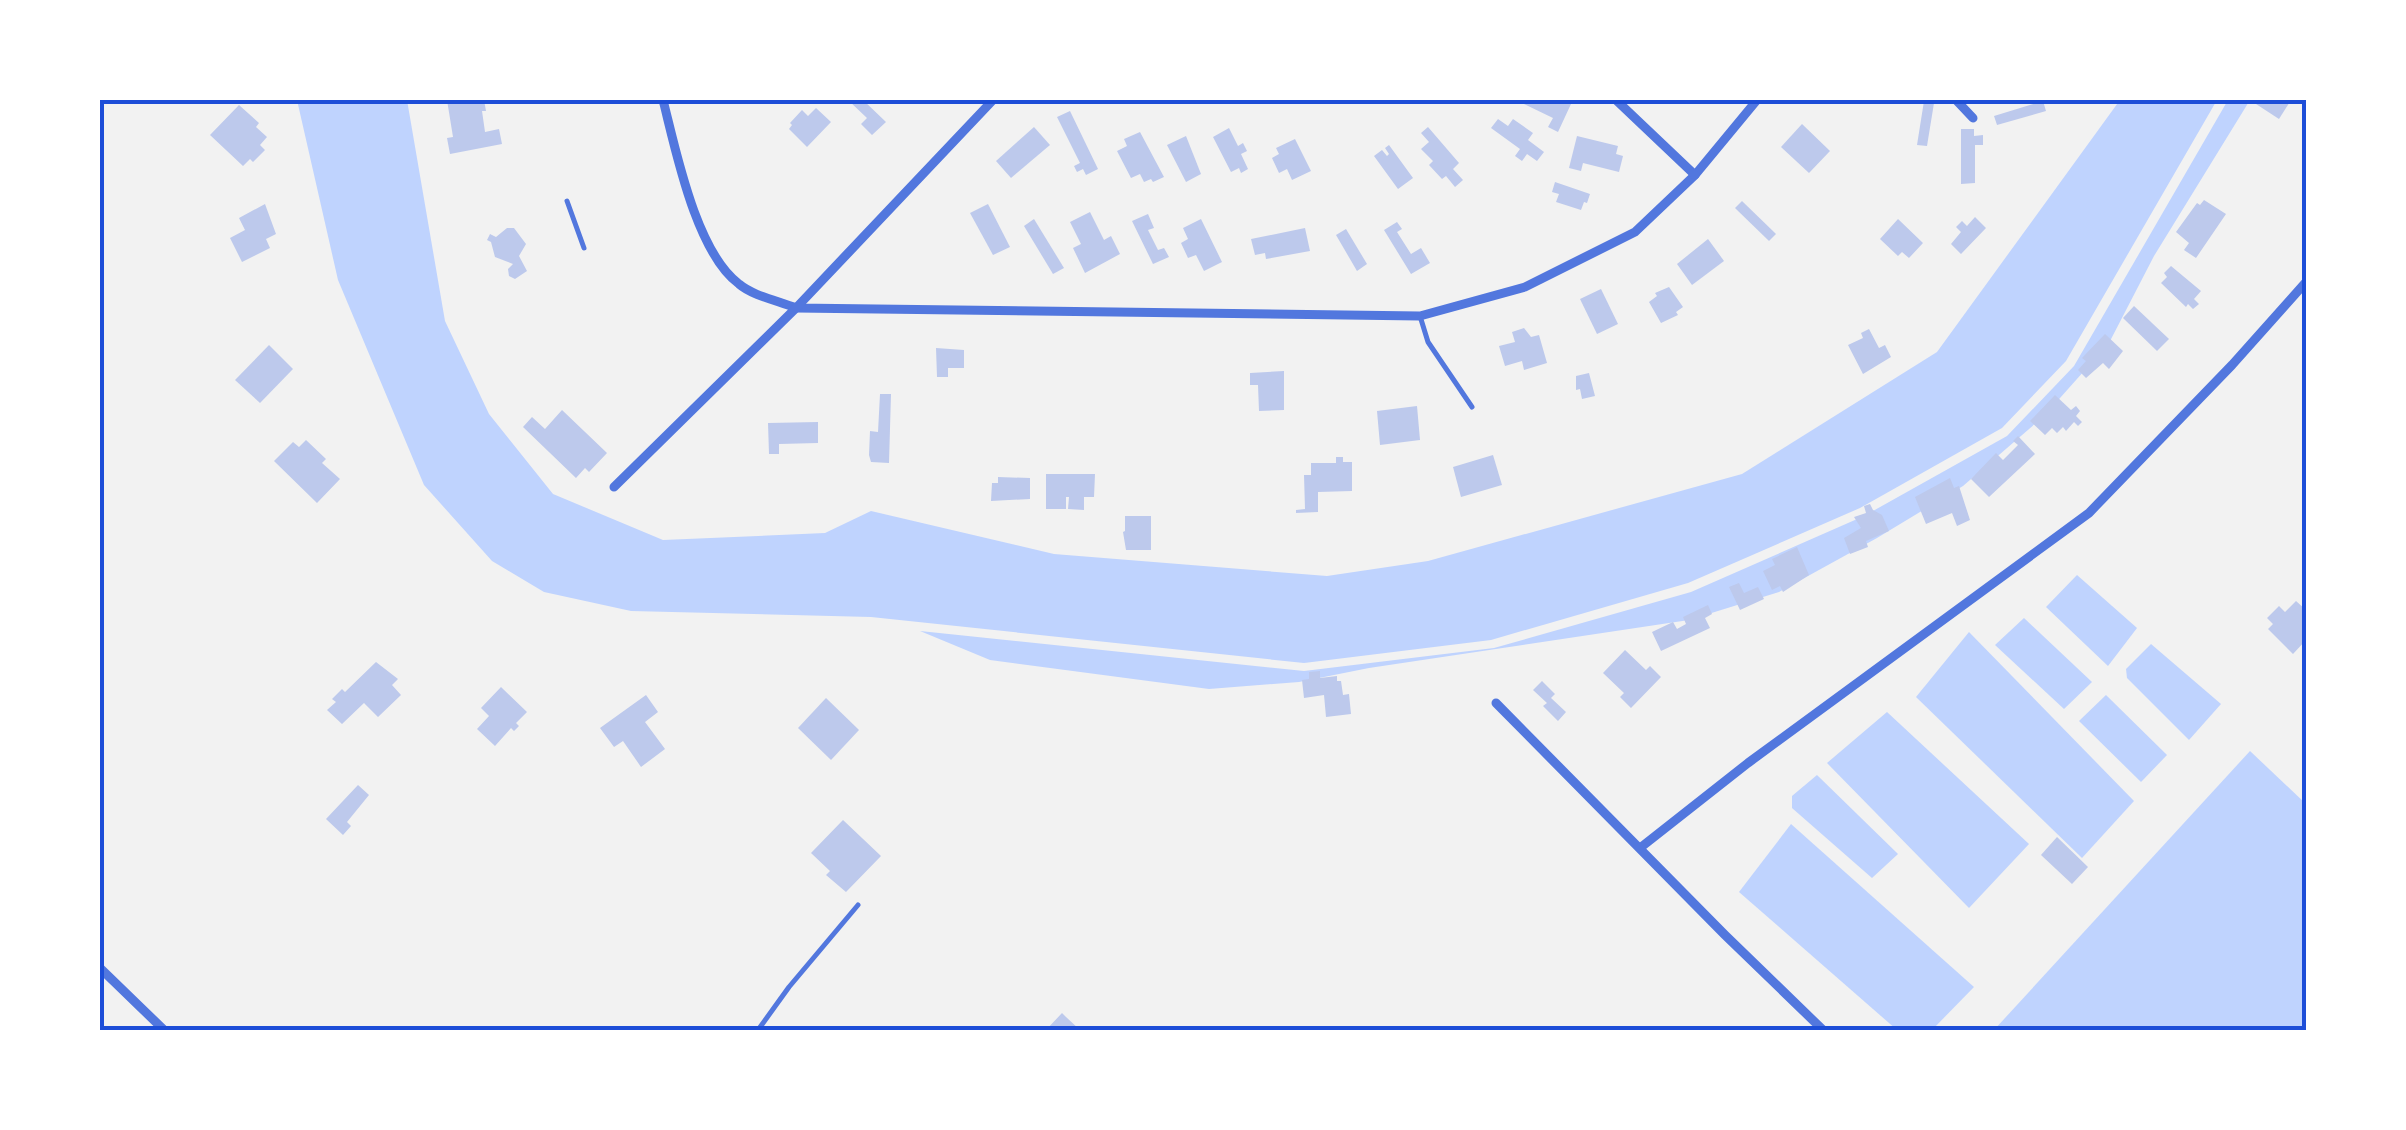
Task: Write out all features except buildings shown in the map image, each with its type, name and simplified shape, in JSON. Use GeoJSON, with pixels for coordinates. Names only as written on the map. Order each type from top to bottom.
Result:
{"type":"FeatureCollection","features":[{"type":"Feature","properties":{"kind":"street"},"geometry":{"type":"LineString","coordinates":[[663,100],[680,165],[710,250],[740,285],[796,308],[1420,316],[1525,287],[1635,232],[1695,175],[1757,100]]}},
{"type":"Feature","properties":{"kind":"street"},"geometry":{"type":"LineString","coordinates":[[614,487],[796,308],[993,100]]}},
{"type":"Feature","properties":{"kind":"street"},"geometry":{"type":"LineString","coordinates":[[1616,100],[1695,175]]}},
{"type":"Feature","properties":{"kind":"street"},"geometry":{"type":"LineString","coordinates":[[1956,100],[1973,118]]}},
{"type":"Feature","properties":{"kind":"street"},"geometry":{"type":"LineString","coordinates":[[1640,848],[1748,763],[2089,513],[2306,282]]}},
{"type":"Feature","properties":{"kind":"street"},"geometry":{"type":"LineString","coordinates":[[1496,703],[1823,1030]]}},
{"type":"Feature","properties":{"kind":"street"},"geometry":{"type":"LineString","coordinates":[[100,968],[164,1030]]}},
{"type":"Feature","properties":{"kind":"lane"},"geometry":{"type":"LineString","coordinates":[[567,201],[584,248]]}},
{"type":"Feature","properties":{"kind":"lane"},"geometry":{"type":"LineString","coordinates":[[1420,316],[1428,342],[1472,407]]}},
{"type":"Feature","properties":{"kind":"lane"},"geometry":{"type":"LineString","coordinates":[[758,1030],[858,905]]}},
{"type":"Feature","properties":{"kind":"water"},"geometry":{"type":"Polygon","coordinates":[[[297,100],[407,100],[445,321],[489,414],[553,494],[663,540],[825,533],[871,511],[1054,554],[1327,576],[1428,561],[1742,474],[1937,352],[2120,100],[2217,100],[2066,361],[2002,428],[1860,508],[1688,583],[1491,640],[1304,663],[871,617],[631,611],[544,592],[492,561],[424,485],[338,280],[297,100]]]}},
{"type":"Feature","properties":{"kind":"water"},"geometry":{"type":"Polygon","coordinates":[[[2228,100],[2250,100],[2154,256],[2109,343],[2044,416],[1963,486],[1779,592],[1689,620],[1299,682],[1209,689],[990,660],[920,631],[1304,671],[1494,648],[1691,592],[1864,516],[2007,436],[2074,366],[2228,100]]]}},
{"type":"Feature","properties":{"kind":"water"},"geometry":{"type":"Polygon","coordinates":[[[2077,575],[2137,628],[2108,666],[2046,607],[2077,575]]]}},
{"type":"Feature","properties":{"kind":"water"},"geometry":{"type":"Polygon","coordinates":[[[2024,618],[2092,682],[2064,709],[1995,645],[2024,618]]]}},
{"type":"Feature","properties":{"kind":"water"},"geometry":{"type":"Polygon","coordinates":[[[1969,632],[2134,801],[2082,858],[1916,697],[1969,632]]]}},
{"type":"Feature","properties":{"kind":"water"},"geometry":{"type":"Polygon","coordinates":[[[2151,644],[2221,704],[2189,740],[2127,678],[2126,669],[2151,644]]]}},
{"type":"Feature","properties":{"kind":"water"},"geometry":{"type":"Polygon","coordinates":[[[2106,695],[2167,755],[2141,782],[2079,721],[2106,695]]]}},
{"type":"Feature","properties":{"kind":"water"},"geometry":{"type":"Polygon","coordinates":[[[1887,712],[2029,844],[1969,908],[1827,763],[1887,712]]]}},
{"type":"Feature","properties":{"kind":"water"},"geometry":{"type":"Polygon","coordinates":[[[2250,751],[2306,804],[2306,1030],[1994,1030],[2250,751]]]}},
{"type":"Feature","properties":{"kind":"water"},"geometry":{"type":"Polygon","coordinates":[[[1817,775],[1898,854],[1872,878],[1792,808],[1792,796],[1817,775]]]}},
{"type":"Feature","properties":{"kind":"water"},"geometry":{"type":"Polygon","coordinates":[[[1791,824],[1974,987],[1932,1030],[1897,1030],[1739,892],[1791,824]]]}}]}
